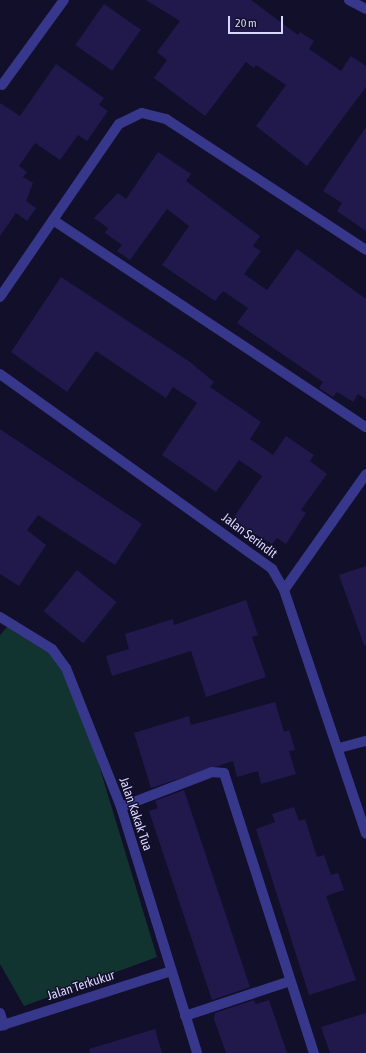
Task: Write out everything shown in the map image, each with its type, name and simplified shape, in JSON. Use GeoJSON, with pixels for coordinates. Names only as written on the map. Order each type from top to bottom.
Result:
{"type":"FeatureCollection","features":[{"type":"Feature","properties":{"kind":"street"},"geometry":{"type":"LineString","coordinates":[[2,85],[64,0]]}},
{"type":"Feature","properties":{"kind":"street"},"geometry":{"type":"LineString","coordinates":[[350,0],[366,9]]}},
{"type":"Feature","properties":{"kind":"street"},"geometry":{"type":"LineString","coordinates":[[0,297],[119,124],[142,113],[154,114],[366,250]]}},
{"type":"Feature","properties":{"kind":"street"},"geometry":{"type":"LineString","coordinates":[[53,220],[366,428]]}},
{"type":"Feature","properties":{"kind":"street","name":"Jalan Serindit"},"geometry":{"type":"LineString","coordinates":[[0,374],[272,569],[284,590],[339,748],[366,834]]}},
{"type":"Feature","properties":{"kind":"street"},"geometry":{"type":"LineString","coordinates":[[284,590],[366,474]]}},
{"type":"Feature","properties":{"kind":"street","name":"Jalan Kakak Tua"},"geometry":{"type":"LineString","coordinates":[[0,616],[52,648],[66,668],[121,807],[170,971],[197,1053]]}},
{"type":"Feature","properties":{"kind":"street"},"geometry":{"type":"LineString","coordinates":[[339,748],[366,741]]}},
{"type":"Feature","properties":{"kind":"street"},"geometry":{"type":"LineString","coordinates":[[121,807],[212,772],[224,773],[314,1053]]}},
{"type":"Feature","properties":{"kind":"street","name":"Jalan Terkukur"},"geometry":{"type":"LineString","coordinates":[[2,1026],[170,971]]}},
{"type":"Feature","properties":{"kind":"street"},"geometry":{"type":"LineString","coordinates":[[185,1016],[290,981]]}},
{"type":"Feature","properties":{"kind":"street"},"geometry":{"type":"LineString","coordinates":[[0,1013],[2,1026]]}},
{"type":"Feature","properties":{"kind":"green space"},"geometry":{"type":"Polygon","coordinates":[[[7,627],[41,636],[78,696],[157,957],[24,1006],[0,964],[0,635],[7,627]]]}},
{"type":"Feature","properties":{"kind":"building"},"geometry":{"type":"Polygon","coordinates":[[[146,0],[251,0],[298,35],[300,32],[314,41],[309,49],[341,71],[351,56],[366,66],[366,87],[307,166],[256,126],[286,85],[256,65],[254,68],[246,62],[205,116],[154,78],[167,60],[157,52],[180,21],[146,0]]]}},
{"type":"Feature","properties":{"kind":"building"},"geometry":{"type":"Polygon","coordinates":[[[104,4],[141,30],[112,71],[75,45],[104,4]]]}},
{"type":"Feature","properties":{"kind":"building"},"geometry":{"type":"Polygon","coordinates":[[[56,64],[104,98],[99,105],[108,111],[87,141],[78,135],[60,160],[35,143],[19,166],[27,172],[23,177],[33,183],[26,201],[36,208],[27,221],[16,213],[0,236],[0,103],[20,116],[56,64]]]}},
{"type":"Feature","properties":{"kind":"building"},"geometry":{"type":"Polygon","coordinates":[[[366,127],[366,231],[337,211],[342,203],[323,191],[366,127]]]}},
{"type":"Feature","properties":{"kind":"building"},"geometry":{"type":"Polygon","coordinates":[[[158,152],[191,174],[186,181],[260,236],[253,246],[261,251],[244,274],[267,290],[297,249],[366,299],[366,399],[358,394],[353,402],[337,392],[333,397],[319,388],[323,382],[237,323],[248,308],[223,291],[215,301],[162,265],[189,226],[167,209],[130,260],[117,251],[122,245],[105,233],[108,228],[94,218],[118,193],[126,199],[158,152]]]}},
{"type":"Feature","properties":{"kind":"building"},"geometry":{"type":"Polygon","coordinates":[[[61,277],[190,362],[214,382],[210,387],[261,422],[250,439],[273,455],[286,436],[314,455],[310,461],[327,474],[301,510],[306,513],[286,544],[277,538],[272,544],[255,534],[253,537],[230,523],[262,476],[239,460],[216,492],[162,455],[197,403],[173,387],[166,398],[96,351],[67,392],[11,352],[61,277]]]}},
{"type":"Feature","properties":{"kind":"building"},"geometry":{"type":"Polygon","coordinates":[[[0,429],[142,524],[115,565],[38,515],[27,530],[46,545],[19,586],[0,574],[0,429]]]}},
{"type":"Feature","properties":{"kind":"building"},"geometry":{"type":"Polygon","coordinates":[[[366,566],[366,645],[364,645],[339,575],[366,566]]]}},
{"type":"Feature","properties":{"kind":"building"},"geometry":{"type":"Polygon","coordinates":[[[77,570],[117,602],[83,643],[44,611],[77,570]]]}},
{"type":"Feature","properties":{"kind":"building"},"geometry":{"type":"Polygon","coordinates":[[[246,600],[258,635],[252,637],[266,677],[206,697],[191,651],[112,676],[106,656],[129,649],[125,634],[173,619],[174,625],[246,600]]]}},
{"type":"Feature","properties":{"kind":"building"},"geometry":{"type":"Polygon","coordinates":[[[275,702],[284,732],[289,730],[295,750],[289,751],[296,774],[261,784],[258,771],[237,777],[233,761],[151,788],[134,733],[189,716],[191,725],[275,702]]]}},
{"type":"Feature","properties":{"kind":"building"},"geometry":{"type":"Polygon","coordinates":[[[184,790],[250,987],[212,1000],[149,811],[158,808],[155,801],[184,790]]]}},
{"type":"Feature","properties":{"kind":"building"},"geometry":{"type":"Polygon","coordinates":[[[294,807],[299,821],[305,819],[317,857],[324,855],[331,875],[338,873],[344,890],[326,896],[356,980],[309,995],[256,829],[275,822],[272,814],[294,807]]]}},
{"type":"Feature","properties":{"kind":"building"},"geometry":{"type":"Polygon","coordinates":[[[254,1000],[256,1004],[269,1000],[287,1053],[226,1053],[214,1019],[215,1013],[254,1000]]]}},
{"type":"Feature","properties":{"kind":"building"},"geometry":{"type":"Polygon","coordinates":[[[366,1013],[366,1053],[330,1053],[321,1027],[366,1013]]]}},
{"type":"Feature","properties":{"kind":"building"},"geometry":{"type":"Polygon","coordinates":[[[155,1029],[162,1053],[90,1053],[89,1049],[155,1029]]]}}]}
